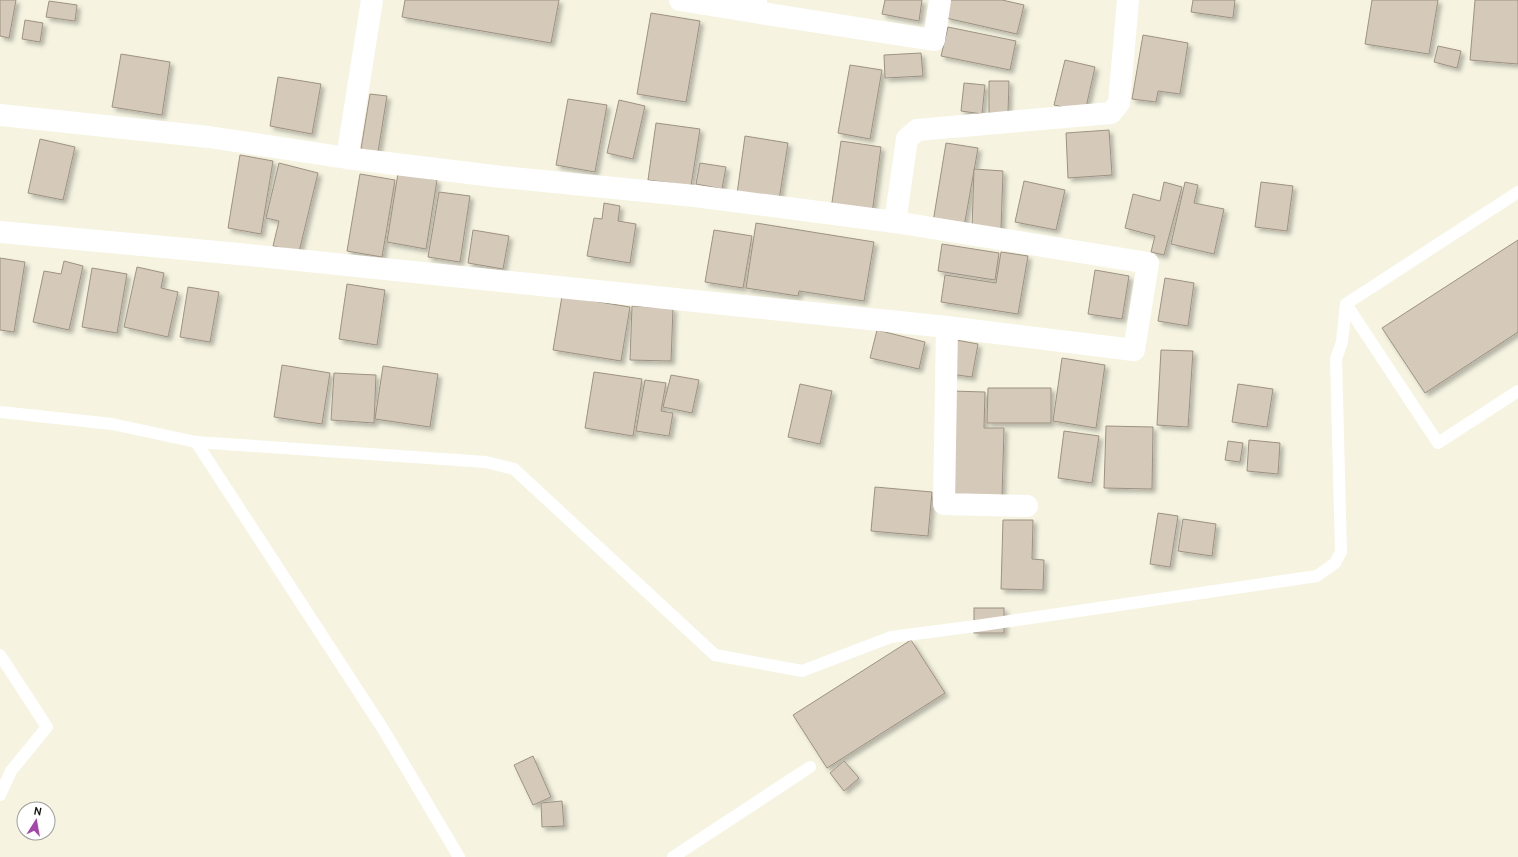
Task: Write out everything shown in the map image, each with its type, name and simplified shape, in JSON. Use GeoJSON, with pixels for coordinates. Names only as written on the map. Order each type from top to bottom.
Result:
{"type":"FeatureCollection","features":[{"type":"Feature","properties":{"kind":"street"},"geometry":{"type":"LineString","coordinates":[[347,158],[372,0]]}},
{"type":"Feature","properties":{"kind":"street"},"geometry":{"type":"LineString","coordinates":[[680,0],[755,6],[934,40],[940,0]]}},
{"type":"Feature","properties":{"kind":"street"},"geometry":{"type":"LineString","coordinates":[[895,222],[907,139],[917,130],[1111,113],[1118,103],[1128,0]]}},
{"type":"Feature","properties":{"kind":"street"},"geometry":{"type":"LineString","coordinates":[[0,115],[208,137],[347,158],[493,176],[695,196],[895,222],[1148,263],[1134,350],[947,327],[239,254],[0,232]]}},
{"type":"Feature","properties":{"kind":"street"},"geometry":{"type":"LineString","coordinates":[[947,327],[944,504],[1027,506]]}},
{"type":"Feature","properties":{"kind":"lane"},"geometry":{"type":"LineString","coordinates":[[1346,304],[1518,192]]}},
{"type":"Feature","properties":{"kind":"lane"},"geometry":{"type":"LineString","coordinates":[[1346,304],[1438,443],[1518,392]]}},
{"type":"Feature","properties":{"kind":"lane"},"geometry":{"type":"LineString","coordinates":[[0,412],[112,424],[196,442],[486,462],[514,469],[715,655],[802,671],[890,637],[984,625],[1317,576],[1335,564],[1341,552],[1336,359],[1342,342],[1346,304]]}},
{"type":"Feature","properties":{"kind":"lane"},"geometry":{"type":"LineString","coordinates":[[196,442],[383,729],[459,857]]}},
{"type":"Feature","properties":{"kind":"lane"},"geometry":{"type":"LineString","coordinates":[[0,655],[46,727],[11,771],[0,795]]}},
{"type":"Feature","properties":{"kind":"lane"},"geometry":{"type":"LineString","coordinates":[[673,857],[810,767]]}},
{"type":"Feature","properties":{"kind":"building"},"geometry":{"type":"Polygon","coordinates":[[[0,0],[16,0],[9,38],[0,36],[0,0]]]}},
{"type":"Feature","properties":{"kind":"building"},"geometry":{"type":"Polygon","coordinates":[[[405,0],[559,0],[551,43],[402,17],[405,0]]]}},
{"type":"Feature","properties":{"kind":"building"},"geometry":{"type":"Polygon","coordinates":[[[885,0],[922,0],[919,21],[882,14],[885,0]]]}},
{"type":"Feature","properties":{"kind":"building"},"geometry":{"type":"Polygon","coordinates":[[[950,0],[1002,0],[1024,5],[1017,34],[946,18],[950,0]]]}},
{"type":"Feature","properties":{"kind":"building"},"geometry":{"type":"Polygon","coordinates":[[[1193,0],[1235,0],[1233,18],[1191,12],[1193,0]]]}},
{"type":"Feature","properties":{"kind":"building"},"geometry":{"type":"Polygon","coordinates":[[[1372,0],[1438,0],[1429,54],[1365,44],[1372,0]]]}},
{"type":"Feature","properties":{"kind":"building"},"geometry":{"type":"Polygon","coordinates":[[[1475,0],[1518,0],[1518,64],[1470,60],[1475,0]]]}},
{"type":"Feature","properties":{"kind":"building"},"geometry":{"type":"Polygon","coordinates":[[[49,1],[77,5],[75,21],[46,17],[49,1]]]}},
{"type":"Feature","properties":{"kind":"building"},"geometry":{"type":"Polygon","coordinates":[[[651,13],[700,21],[686,102],[637,94],[651,13]]]}},
{"type":"Feature","properties":{"kind":"building"},"geometry":{"type":"Polygon","coordinates":[[[25,20],[43,23],[40,42],[22,39],[25,20]]]}},
{"type":"Feature","properties":{"kind":"building"},"geometry":{"type":"Polygon","coordinates":[[[948,27],[1016,41],[1010,70],[941,56],[948,27]]]}},
{"type":"Feature","properties":{"kind":"building"},"geometry":{"type":"Polygon","coordinates":[[[1143,35],[1188,43],[1180,94],[1158,91],[1156,102],[1132,99],[1143,35]]]}},
{"type":"Feature","properties":{"kind":"building"},"geometry":{"type":"Polygon","coordinates":[[[1438,46],[1461,51],[1457,68],[1434,62],[1438,46]]]}},
{"type":"Feature","properties":{"kind":"building"},"geometry":{"type":"Polygon","coordinates":[[[921,53],[923,76],[885,78],[884,55],[921,53]]]}},
{"type":"Feature","properties":{"kind":"building"},"geometry":{"type":"Polygon","coordinates":[[[121,54],[170,62],[162,115],[112,107],[121,54]]]}},
{"type":"Feature","properties":{"kind":"building"},"geometry":{"type":"Polygon","coordinates":[[[1065,60],[1095,67],[1085,112],[1054,105],[1065,60]]]}},
{"type":"Feature","properties":{"kind":"building"},"geometry":{"type":"Polygon","coordinates":[[[850,65],[882,70],[870,139],[838,133],[850,65]]]}},
{"type":"Feature","properties":{"kind":"building"},"geometry":{"type":"Polygon","coordinates":[[[278,77],[321,84],[312,134],[270,126],[278,77]]]}},
{"type":"Feature","properties":{"kind":"building"},"geometry":{"type":"Polygon","coordinates":[[[989,81],[1009,81],[1008,113],[989,113],[989,81]]]}},
{"type":"Feature","properties":{"kind":"building"},"geometry":{"type":"Polygon","coordinates":[[[964,83],[985,85],[982,114],[961,111],[964,83]]]}},
{"type":"Feature","properties":{"kind":"building"},"geometry":{"type":"Polygon","coordinates":[[[370,94],[387,96],[378,152],[361,149],[370,94]]]}},
{"type":"Feature","properties":{"kind":"building"},"geometry":{"type":"Polygon","coordinates":[[[568,99],[607,105],[595,172],[556,165],[568,99]]]}},
{"type":"Feature","properties":{"kind":"building"},"geometry":{"type":"Polygon","coordinates":[[[619,100],[645,106],[633,159],[607,153],[619,100]]]}},
{"type":"Feature","properties":{"kind":"building"},"geometry":{"type":"Polygon","coordinates":[[[656,123],[700,129],[691,186],[648,180],[656,123]]]}},
{"type":"Feature","properties":{"kind":"building"},"geometry":{"type":"Polygon","coordinates":[[[1109,130],[1112,175],[1068,178],[1066,133],[1109,130]]]}},
{"type":"Feature","properties":{"kind":"building"},"geometry":{"type":"Polygon","coordinates":[[[745,136],[788,143],[779,200],[737,194],[745,136]]]}},
{"type":"Feature","properties":{"kind":"building"},"geometry":{"type":"Polygon","coordinates":[[[40,139],[75,147],[63,200],[28,193],[40,139]]]}},
{"type":"Feature","properties":{"kind":"building"},"geometry":{"type":"Polygon","coordinates":[[[841,141],[881,147],[872,214],[831,209],[841,141]]]}},
{"type":"Feature","properties":{"kind":"building"},"geometry":{"type":"Polygon","coordinates":[[[946,143],[978,148],[964,227],[933,222],[946,143]]]}},
{"type":"Feature","properties":{"kind":"building"},"geometry":{"type":"Polygon","coordinates":[[[240,155],[273,161],[261,234],[228,228],[240,155]]]}},
{"type":"Feature","properties":{"kind":"building"},"geometry":{"type":"Polygon","coordinates":[[[279,163],[318,173],[299,252],[273,246],[279,221],[266,218],[279,163]]]}},
{"type":"Feature","properties":{"kind":"building"},"geometry":{"type":"Polygon","coordinates":[[[700,163],[726,167],[722,189],[696,184],[700,163]]]}},
{"type":"Feature","properties":{"kind":"building"},"geometry":{"type":"Polygon","coordinates":[[[974,169],[1003,171],[1001,229],[972,228],[974,169]]]}},
{"type":"Feature","properties":{"kind":"building"},"geometry":{"type":"Polygon","coordinates":[[[398,173],[437,180],[426,249],[387,242],[398,173]]]}},
{"type":"Feature","properties":{"kind":"building"},"geometry":{"type":"Polygon","coordinates":[[[360,174],[395,180],[382,257],[347,251],[360,174]]]}},
{"type":"Feature","properties":{"kind":"building"},"geometry":{"type":"Polygon","coordinates":[[[1024,181],[1065,190],[1056,230],[1015,222],[1024,181]]]}},
{"type":"Feature","properties":{"kind":"building"},"geometry":{"type":"Polygon","coordinates":[[[1164,182],[1182,187],[1164,255],[1151,252],[1155,236],[1125,228],[1133,194],[1160,201],[1164,182]]]}},
{"type":"Feature","properties":{"kind":"building"},"geometry":{"type":"Polygon","coordinates":[[[1185,182],[1198,185],[1194,203],[1224,209],[1214,254],[1171,244],[1185,182]]]}},
{"type":"Feature","properties":{"kind":"building"},"geometry":{"type":"Polygon","coordinates":[[[1261,182],[1293,186],[1287,231],[1255,227],[1261,182]]]}},
{"type":"Feature","properties":{"kind":"building"},"geometry":{"type":"Polygon","coordinates":[[[439,192],[470,196],[460,262],[428,257],[439,192]]]}},
{"type":"Feature","properties":{"kind":"building"},"geometry":{"type":"Polygon","coordinates":[[[604,203],[620,206],[618,221],[636,224],[630,263],[587,256],[594,218],[602,219],[604,203]]]}},
{"type":"Feature","properties":{"kind":"building"},"geometry":{"type":"Polygon","coordinates":[[[756,223],[874,242],[864,301],[799,291],[798,296],[746,288],[756,223]]]}},
{"type":"Feature","properties":{"kind":"building"},"geometry":{"type":"Polygon","coordinates":[[[473,230],[509,236],[503,269],[468,263],[473,230]]]}},
{"type":"Feature","properties":{"kind":"building"},"geometry":{"type":"Polygon","coordinates":[[[714,230],[752,236],[743,288],[705,282],[714,230]]]}},
{"type":"Feature","properties":{"kind":"building"},"geometry":{"type":"Polygon","coordinates":[[[1518,240],[1518,332],[1425,393],[1382,328],[1518,240]]]}},
{"type":"Feature","properties":{"kind":"building"},"geometry":{"type":"Polygon","coordinates":[[[942,244],[999,253],[995,280],[938,271],[942,244]]]}},
{"type":"Feature","properties":{"kind":"building"},"geometry":{"type":"Polygon","coordinates":[[[1001,252],[1028,256],[1018,314],[941,302],[945,275],[996,283],[1001,252]]]}},
{"type":"Feature","properties":{"kind":"building"},"geometry":{"type":"Polygon","coordinates":[[[0,258],[25,262],[14,332],[0,330],[0,258]]]}},
{"type":"Feature","properties":{"kind":"building"},"geometry":{"type":"Polygon","coordinates":[[[64,261],[83,266],[69,330],[33,322],[44,271],[61,274],[64,261]]]}},
{"type":"Feature","properties":{"kind":"building"},"geometry":{"type":"Polygon","coordinates":[[[137,267],[164,273],[161,288],[178,292],[168,337],[124,327],[137,267]]]}},
{"type":"Feature","properties":{"kind":"building"},"geometry":{"type":"Polygon","coordinates":[[[92,268],[127,274],[117,333],[82,327],[92,268]]]}},
{"type":"Feature","properties":{"kind":"building"},"geometry":{"type":"Polygon","coordinates":[[[1095,270],[1129,276],[1122,319],[1088,314],[1095,270]]]}},
{"type":"Feature","properties":{"kind":"building"},"geometry":{"type":"Polygon","coordinates":[[[1165,278],[1194,283],[1188,326],[1158,321],[1165,278]]]}},
{"type":"Feature","properties":{"kind":"building"},"geometry":{"type":"Polygon","coordinates":[[[347,284],[385,290],[377,345],[339,339],[347,284]]]}},
{"type":"Feature","properties":{"kind":"building"},"geometry":{"type":"Polygon","coordinates":[[[188,287],[219,292],[210,342],[180,337],[188,287]]]}},
{"type":"Feature","properties":{"kind":"building"},"geometry":{"type":"Polygon","coordinates":[[[562,296],[630,307],[621,361],[553,350],[562,296]]]}},
{"type":"Feature","properties":{"kind":"building"},"geometry":{"type":"Polygon","coordinates":[[[632,306],[673,308],[671,361],[630,360],[632,306]]]}},
{"type":"Feature","properties":{"kind":"building"},"geometry":{"type":"Polygon","coordinates":[[[877,330],[925,342],[919,369],[870,358],[877,330]]]}},
{"type":"Feature","properties":{"kind":"building"},"geometry":{"type":"Polygon","coordinates":[[[956,340],[978,344],[972,377],[950,374],[956,340]]]}},
{"type":"Feature","properties":{"kind":"building"},"geometry":{"type":"Polygon","coordinates":[[[1161,350],[1193,351],[1188,427],[1157,425],[1161,350]]]}},
{"type":"Feature","properties":{"kind":"building"},"geometry":{"type":"Polygon","coordinates":[[[1062,358],[1105,365],[1096,428],[1053,421],[1062,358]]]}},
{"type":"Feature","properties":{"kind":"building"},"geometry":{"type":"Polygon","coordinates":[[[282,365],[330,373],[322,424],[274,417],[282,365]]]}},
{"type":"Feature","properties":{"kind":"building"},"geometry":{"type":"Polygon","coordinates":[[[383,366],[438,374],[430,427],[375,419],[383,366]]]}},
{"type":"Feature","properties":{"kind":"building"},"geometry":{"type":"Polygon","coordinates":[[[594,372],[642,379],[633,436],[585,428],[594,372]]]}},
{"type":"Feature","properties":{"kind":"building"},"geometry":{"type":"Polygon","coordinates":[[[334,373],[376,375],[374,423],[331,420],[334,373]]]}},
{"type":"Feature","properties":{"kind":"building"},"geometry":{"type":"Polygon","coordinates":[[[671,375],[699,380],[692,413],[663,407],[671,375]]]}},
{"type":"Feature","properties":{"kind":"building"},"geometry":{"type":"Polygon","coordinates":[[[645,380],[666,383],[661,411],[673,413],[669,436],[636,431],[645,380]]]}},
{"type":"Feature","properties":{"kind":"building"},"geometry":{"type":"Polygon","coordinates":[[[800,384],[832,391],[820,444],[788,437],[800,384]]]}},
{"type":"Feature","properties":{"kind":"building"},"geometry":{"type":"Polygon","coordinates":[[[1238,384],[1273,389],[1267,427],[1232,422],[1238,384]]]}},
{"type":"Feature","properties":{"kind":"building"},"geometry":{"type":"Polygon","coordinates":[[[988,388],[1051,388],[1051,423],[987,423],[988,388]]]}},
{"type":"Feature","properties":{"kind":"building"},"geometry":{"type":"Polygon","coordinates":[[[952,391],[985,392],[984,428],[1004,428],[1002,497],[949,496],[952,391]]]}},
{"type":"Feature","properties":{"kind":"building"},"geometry":{"type":"Polygon","coordinates":[[[1106,426],[1153,427],[1152,489],[1104,488],[1106,426]]]}},
{"type":"Feature","properties":{"kind":"building"},"geometry":{"type":"Polygon","coordinates":[[[1064,431],[1099,436],[1092,483],[1058,478],[1064,431]]]}},
{"type":"Feature","properties":{"kind":"building"},"geometry":{"type":"Polygon","coordinates":[[[1249,440],[1280,443],[1278,474],[1247,471],[1249,440]]]}},
{"type":"Feature","properties":{"kind":"building"},"geometry":{"type":"Polygon","coordinates":[[[1228,441],[1243,443],[1240,462],[1225,460],[1228,441]]]}},
{"type":"Feature","properties":{"kind":"building"},"geometry":{"type":"Polygon","coordinates":[[[875,487],[932,492],[928,536],[871,531],[875,487]]]}},
{"type":"Feature","properties":{"kind":"building"},"geometry":{"type":"Polygon","coordinates":[[[1158,513],[1178,516],[1170,567],[1150,564],[1158,513]]]}},
{"type":"Feature","properties":{"kind":"building"},"geometry":{"type":"Polygon","coordinates":[[[1183,519],[1216,524],[1212,556],[1178,551],[1183,519]]]}},
{"type":"Feature","properties":{"kind":"building"},"geometry":{"type":"Polygon","coordinates":[[[1003,520],[1033,520],[1032,559],[1044,560],[1043,590],[1001,589],[1003,520]]]}},
{"type":"Feature","properties":{"kind":"building"},"geometry":{"type":"Polygon","coordinates":[[[974,608],[1004,608],[1004,633],[974,633],[974,608]]]}},
{"type":"Feature","properties":{"kind":"building"},"geometry":{"type":"Polygon","coordinates":[[[911,640],[945,693],[827,768],[793,715],[911,640]]]}},
{"type":"Feature","properties":{"kind":"building"},"geometry":{"type":"Polygon","coordinates":[[[533,756],[551,797],[533,805],[514,765],[533,756]]]}},
{"type":"Feature","properties":{"kind":"building"},"geometry":{"type":"Polygon","coordinates":[[[844,761],[859,778],[844,791],[830,773],[844,761]]]}},
{"type":"Feature","properties":{"kind":"building"},"geometry":{"type":"Polygon","coordinates":[[[562,801],[564,826],[542,827],[541,803],[562,801]]]}}]}
